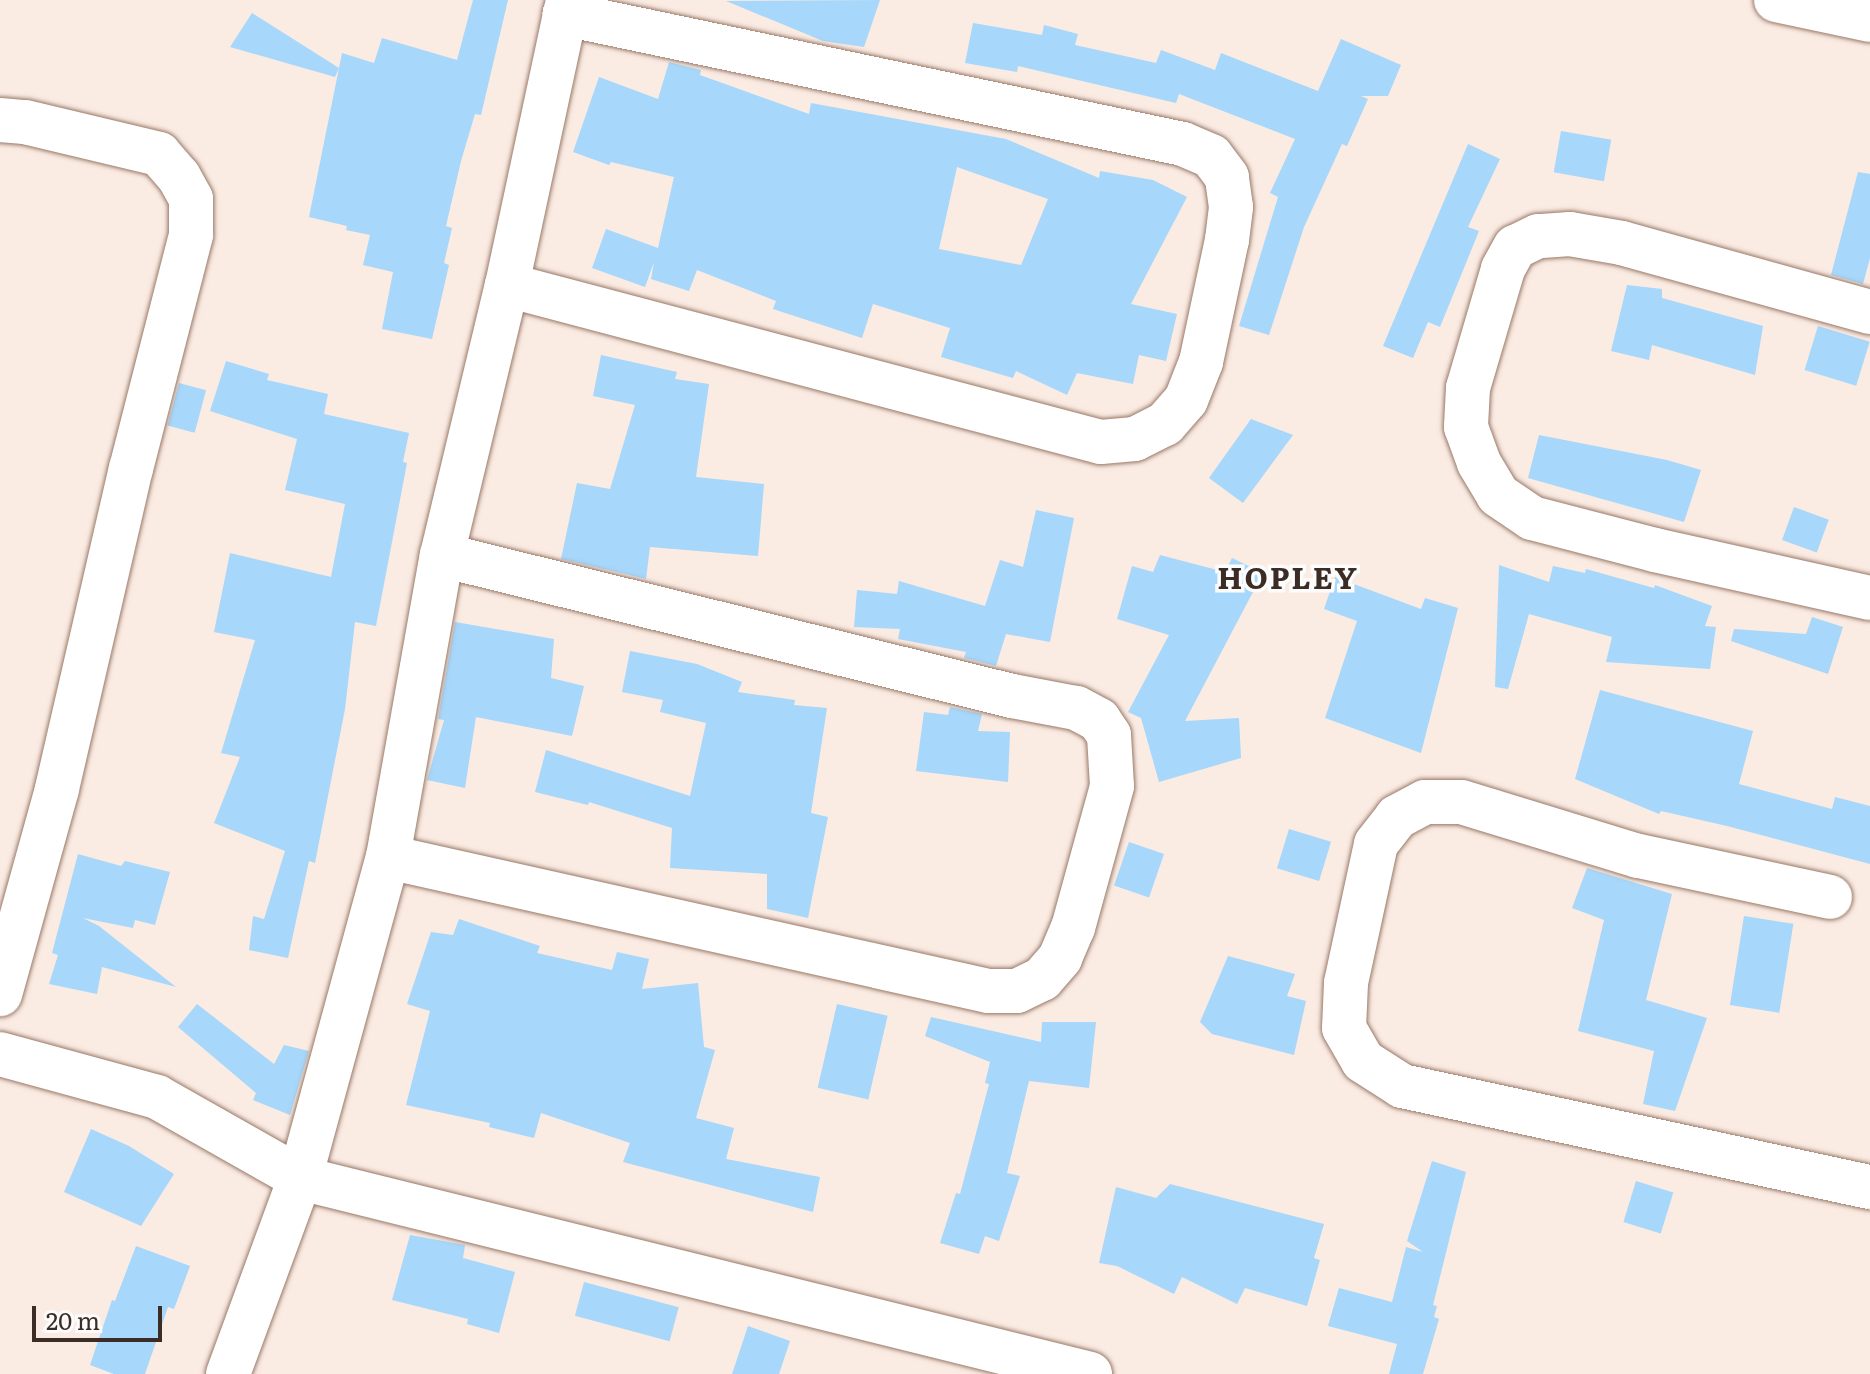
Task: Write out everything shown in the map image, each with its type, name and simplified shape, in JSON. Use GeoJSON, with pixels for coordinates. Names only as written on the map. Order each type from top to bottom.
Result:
{"type":"FeatureCollection","features":[{"type":"Feature","properties":{"kind":"street"},"geometry":{"type":"LineString","coordinates":[[1776,0],[1870,20]]}},
{"type":"Feature","properties":{"kind":"street"},"geometry":{"type":"LineString","coordinates":[[228,1374],[300,1178],[388,857],[442,555],[507,285],[567,7],[1183,144],[1211,156],[1227,177],[1231,207],[1201,362],[1186,400],[1165,424],[1135,439],[1101,442],[507,285]]}},
{"type":"Feature","properties":{"kind":"street"},"geometry":{"type":"LineString","coordinates":[[0,120],[40,125],[159,154],[179,177],[191,199],[191,235],[131,468],[57,789],[0,994]]}},
{"type":"Feature","properties":{"kind":"street"},"geometry":{"type":"LineString","coordinates":[[1870,312],[1622,243],[1570,234],[1538,236],[1515,247],[1503,269],[1468,388],[1466,427],[1479,463],[1498,495],[1532,518],[1655,550],[1870,598]]}},
{"type":"Feature","properties":{"kind":"street"},"geometry":{"type":"LineString","coordinates":[[388,857],[988,991],[1017,991],[1042,979],[1060,958],[1073,928],[1112,786],[1109,735],[1099,720],[1076,708],[442,555]]}},
{"type":"Feature","properties":{"kind":"street"},"geometry":{"type":"LineString","coordinates":[[1830,897],[1638,856],[1461,802],[1425,802],[1397,817],[1376,844],[1346,983],[1344,1028],[1363,1061],[1402,1086],[1870,1187]]}},
{"type":"Feature","properties":{"kind":"street"},"geometry":{"type":"LineString","coordinates":[[0,1054],[157,1097],[300,1178],[1090,1374]]}},
{"type":"Feature","properties":{"kind":"building"},"geometry":{"type":"Polygon","coordinates":[[[473,0],[508,0],[481,115],[475,114],[446,226],[452,228],[444,263],[449,265],[432,339],[382,329],[393,272],[363,265],[370,235],[309,217],[342,53],[374,63],[382,38],[457,60],[473,0]]]}},
{"type":"Feature","properties":{"kind":"building"},"geometry":{"type":"Polygon","coordinates":[[[880,0],[864,47],[823,41],[726,1],[880,0]]]}},
{"type":"Feature","properties":{"kind":"building"},"geometry":{"type":"Polygon","coordinates":[[[252,13],[339,68],[335,77],[230,47],[252,13]]]}},
{"type":"Feature","properties":{"kind":"building"},"geometry":{"type":"Polygon","coordinates":[[[973,23],[1042,35],[1044,25],[1078,34],[1075,45],[1156,63],[1161,50],[1215,70],[1221,53],[1318,91],[1341,39],[1401,65],[1388,96],[1361,96],[1368,99],[1347,146],[1342,144],[1304,227],[1269,335],[1239,326],[1278,197],[1270,193],[1295,139],[1179,94],[1176,103],[1018,66],[1017,72],[965,63],[973,23]]]}},
{"type":"Feature","properties":{"kind":"building"},"geometry":{"type":"Polygon","coordinates":[[[669,62],[701,70],[700,75],[809,114],[811,103],[1006,139],[1099,178],[1100,171],[1153,180],[1187,197],[1131,304],[1177,314],[1166,361],[1139,355],[1133,384],[1077,373],[1067,395],[1016,371],[1013,378],[941,357],[950,328],[873,304],[862,338],[773,309],[776,301],[697,270],[689,291],[651,279],[654,262],[645,287],[592,268],[606,229],[658,248],[674,177],[611,162],[609,165],[573,152],[599,77],[658,99],[669,62]],[[957,167],[939,249],[1021,265],[1048,199],[957,167]]]}},
{"type":"Feature","properties":{"kind":"building"},"geometry":{"type":"Polygon","coordinates":[[[1561,131],[1611,140],[1604,181],[1554,172],[1561,131]]]}},
{"type":"Feature","properties":{"kind":"building"},"geometry":{"type":"Polygon","coordinates":[[[1468,144],[1500,159],[1468,227],[1479,231],[1440,327],[1428,322],[1413,358],[1383,346],[1468,144]]]}},
{"type":"Feature","properties":{"kind":"building"},"geometry":{"type":"Polygon","coordinates":[[[1858,172],[1870,174],[1870,258],[1863,284],[1831,275],[1858,172]]]}},
{"type":"Feature","properties":{"kind":"building"},"geometry":{"type":"Polygon","coordinates":[[[1627,285],[1662,289],[1662,298],[1763,326],[1755,375],[1652,345],[1649,360],[1611,351],[1627,285]]]}},
{"type":"Feature","properties":{"kind":"building"},"geometry":{"type":"Polygon","coordinates":[[[1818,326],[1870,342],[1856,386],[1805,370],[1818,326]]]}},
{"type":"Feature","properties":{"kind":"building"},"geometry":{"type":"Polygon","coordinates":[[[601,355],[677,372],[675,379],[709,384],[696,477],[764,484],[758,556],[650,547],[646,579],[561,559],[577,483],[610,489],[635,405],[593,396],[601,355]]]}},
{"type":"Feature","properties":{"kind":"building"},"geometry":{"type":"Polygon","coordinates":[[[226,361],[269,374],[267,380],[328,394],[324,414],[409,433],[403,462],[407,463],[376,626],[355,622],[345,709],[315,863],[309,861],[288,958],[249,950],[253,916],[264,919],[285,851],[214,823],[240,757],[221,753],[255,640],[214,632],[230,553],[331,577],[345,504],[285,490],[297,439],[210,411],[226,361]]]}},
{"type":"Feature","properties":{"kind":"building"},"geometry":{"type":"Polygon","coordinates":[[[179,383],[206,390],[195,433],[168,426],[179,383]]]}},
{"type":"Feature","properties":{"kind":"building"},"geometry":{"type":"Polygon","coordinates":[[[1251,419],[1293,435],[1243,503],[1209,478],[1251,419]]]}},
{"type":"Feature","properties":{"kind":"building"},"geometry":{"type":"Polygon","coordinates":[[[1539,435],[1667,460],[1701,470],[1684,522],[1528,478],[1539,435]]]}},
{"type":"Feature","properties":{"kind":"building"},"geometry":{"type":"Polygon","coordinates":[[[1794,507],[1829,520],[1817,553],[1782,540],[1794,507]]]}},
{"type":"Feature","properties":{"kind":"building"},"geometry":{"type":"Polygon","coordinates":[[[1036,510],[1074,518],[1050,642],[1006,634],[996,666],[964,658],[966,652],[898,639],[900,629],[854,627],[857,590],[897,594],[899,581],[985,606],[1000,560],[1023,567],[1036,510]]]}},
{"type":"Feature","properties":{"kind":"building"},"geometry":{"type":"Polygon","coordinates":[[[1160,555],[1225,572],[1232,558],[1263,573],[1185,721],[1239,718],[1241,758],[1159,782],[1141,718],[1128,712],[1169,635],[1117,619],[1132,566],[1153,572],[1160,555]]]}},
{"type":"Feature","properties":{"kind":"building"},"geometry":{"type":"Polygon","coordinates":[[[1499,565],[1549,582],[1553,566],[1585,573],[1586,569],[1654,588],[1655,585],[1712,606],[1705,626],[1716,627],[1710,669],[1606,662],[1612,637],[1529,614],[1508,689],[1495,687],[1499,565]]]}},
{"type":"Feature","properties":{"kind":"building"},"geometry":{"type":"Polygon","coordinates":[[[1335,577],[1421,609],[1425,598],[1458,608],[1421,753],[1325,718],[1357,621],[1324,609],[1335,577]]]}},
{"type":"Feature","properties":{"kind":"building"},"geometry":{"type":"Polygon","coordinates":[[[1812,617],[1843,627],[1828,674],[1731,641],[1734,629],[1806,634],[1812,617]]]}},
{"type":"Feature","properties":{"kind":"building"},"geometry":{"type":"Polygon","coordinates":[[[455,622],[554,639],[551,678],[584,686],[572,736],[476,717],[465,788],[427,780],[444,720],[438,719],[455,622]]]}},
{"type":"Feature","properties":{"kind":"building"},"geometry":{"type":"Polygon","coordinates":[[[630,651],[697,664],[742,682],[738,692],[795,700],[794,705],[827,708],[811,813],[828,817],[808,918],[767,909],[767,874],[670,868],[672,828],[589,802],[588,805],[535,792],[546,750],[690,796],[706,723],[660,712],[663,700],[622,692],[630,651]]]}},
{"type":"Feature","properties":{"kind":"building"},"geometry":{"type":"Polygon","coordinates":[[[1600,690],[1753,731],[1739,784],[1832,809],[1835,797],[1870,806],[1870,864],[1727,826],[1661,811],[1659,814],[1575,779],[1600,690]]]}},
{"type":"Feature","properties":{"kind":"building"},"geometry":{"type":"Polygon","coordinates":[[[950,707],[982,714],[978,731],[1010,732],[1008,782],[916,771],[924,712],[948,715],[950,707]]]}},
{"type":"Feature","properties":{"kind":"building"},"geometry":{"type":"Polygon","coordinates":[[[1289,829],[1331,842],[1319,881],[1277,868],[1289,829]]]}},
{"type":"Feature","properties":{"kind":"building"},"geometry":{"type":"Polygon","coordinates":[[[1129,842],[1164,854],[1149,898],[1114,885],[1129,842]]]}},
{"type":"Feature","properties":{"kind":"building"},"geometry":{"type":"Polygon","coordinates":[[[78,854],[121,866],[125,861],[170,872],[155,925],[135,920],[133,928],[83,918],[99,926],[176,987],[102,967],[97,994],[49,984],[58,955],[52,953],[78,854]]]}},
{"type":"Feature","properties":{"kind":"building"},"geometry":{"type":"Polygon","coordinates":[[[1587,868],[1672,894],[1646,1000],[1707,1018],[1675,1111],[1643,1104],[1654,1051],[1578,1031],[1604,920],[1572,908],[1587,868]]]}},
{"type":"Feature","properties":{"kind":"building"},"geometry":{"type":"Polygon","coordinates":[[[1744,916],[1793,924],[1779,1013],[1730,1005],[1744,916]]]}},
{"type":"Feature","properties":{"kind":"building"},"geometry":{"type":"Polygon","coordinates":[[[459,919],[540,946],[537,953],[612,970],[617,952],[649,959],[642,989],[698,983],[704,1047],[715,1050],[696,1118],[734,1128],[726,1159],[820,1177],[813,1212],[623,1162],[630,1143],[541,1113],[534,1138],[489,1127],[490,1123],[406,1105],[430,1011],[407,1004],[431,932],[453,935],[459,919]]]}},
{"type":"Feature","properties":{"kind":"building"},"geometry":{"type":"Polygon","coordinates":[[[1228,956],[1295,974],[1287,996],[1306,1001],[1294,1055],[1212,1034],[1200,1022],[1228,956]]]}},
{"type":"Feature","properties":{"kind":"building"},"geometry":{"type":"Polygon","coordinates":[[[197,1004],[274,1064],[284,1045],[309,1051],[290,1115],[253,1100],[256,1093],[178,1027],[197,1004]]]}},
{"type":"Feature","properties":{"kind":"building"},"geometry":{"type":"Polygon","coordinates":[[[837,1004],[888,1016],[868,1099],[818,1088],[837,1004]]]}},
{"type":"Feature","properties":{"kind":"building"},"geometry":{"type":"Polygon","coordinates":[[[931,1017],[1041,1042],[1042,1022],[1096,1022],[1089,1088],[1029,1081],[1007,1173],[1020,1176],[999,1241],[985,1236],[979,1254],[940,1243],[956,1193],[960,1194],[989,1084],[985,1083],[990,1062],[925,1036],[931,1017]]]}},
{"type":"Feature","properties":{"kind":"building"},"geometry":{"type":"Polygon","coordinates":[[[91,1129],[129,1146],[174,1174],[141,1226],[64,1192],[91,1129]]]}},
{"type":"Feature","properties":{"kind":"building"},"geometry":{"type":"Polygon","coordinates":[[[1432,1161],[1466,1172],[1433,1305],[1437,1306],[1434,1317],[1439,1319],[1423,1374],[1389,1374],[1397,1344],[1328,1326],[1339,1288],[1392,1302],[1406,1247],[1423,1252],[1407,1241],[1432,1161]]]}},
{"type":"Feature","properties":{"kind":"building"},"geometry":{"type":"Polygon","coordinates":[[[1636,1181],[1673,1192],[1661,1234],[1623,1222],[1636,1181]]]}},
{"type":"Feature","properties":{"kind":"building"},"geometry":{"type":"Polygon","coordinates":[[[1170,1184],[1324,1224],[1314,1258],[1320,1260],[1307,1306],[1245,1288],[1237,1304],[1182,1277],[1174,1294],[1117,1266],[1099,1263],[1116,1187],[1156,1198],[1170,1184]]]}},
{"type":"Feature","properties":{"kind":"building"},"geometry":{"type":"Polygon","coordinates":[[[410,1235],[465,1245],[463,1258],[515,1272],[499,1333],[467,1324],[468,1319],[392,1300],[410,1235]]]}},
{"type":"Feature","properties":{"kind":"building"},"geometry":{"type":"Polygon","coordinates":[[[136,1246],[190,1266],[174,1309],[168,1307],[145,1374],[114,1374],[90,1365],[112,1300],[115,1301],[136,1246]]]}},
{"type":"Feature","properties":{"kind":"building"},"geometry":{"type":"Polygon","coordinates":[[[584,1282],[679,1307],[670,1341],[575,1316],[584,1282]]]}},
{"type":"Feature","properties":{"kind":"building"},"geometry":{"type":"Polygon","coordinates":[[[748,1326],[790,1341],[779,1374],[732,1374],[748,1326]]]}},
{"type":"Feature","properties":{"kind":"district","name":"HOPLEY"},"geometry":{"type":"Point","coordinates":[1288,576]}}]}
